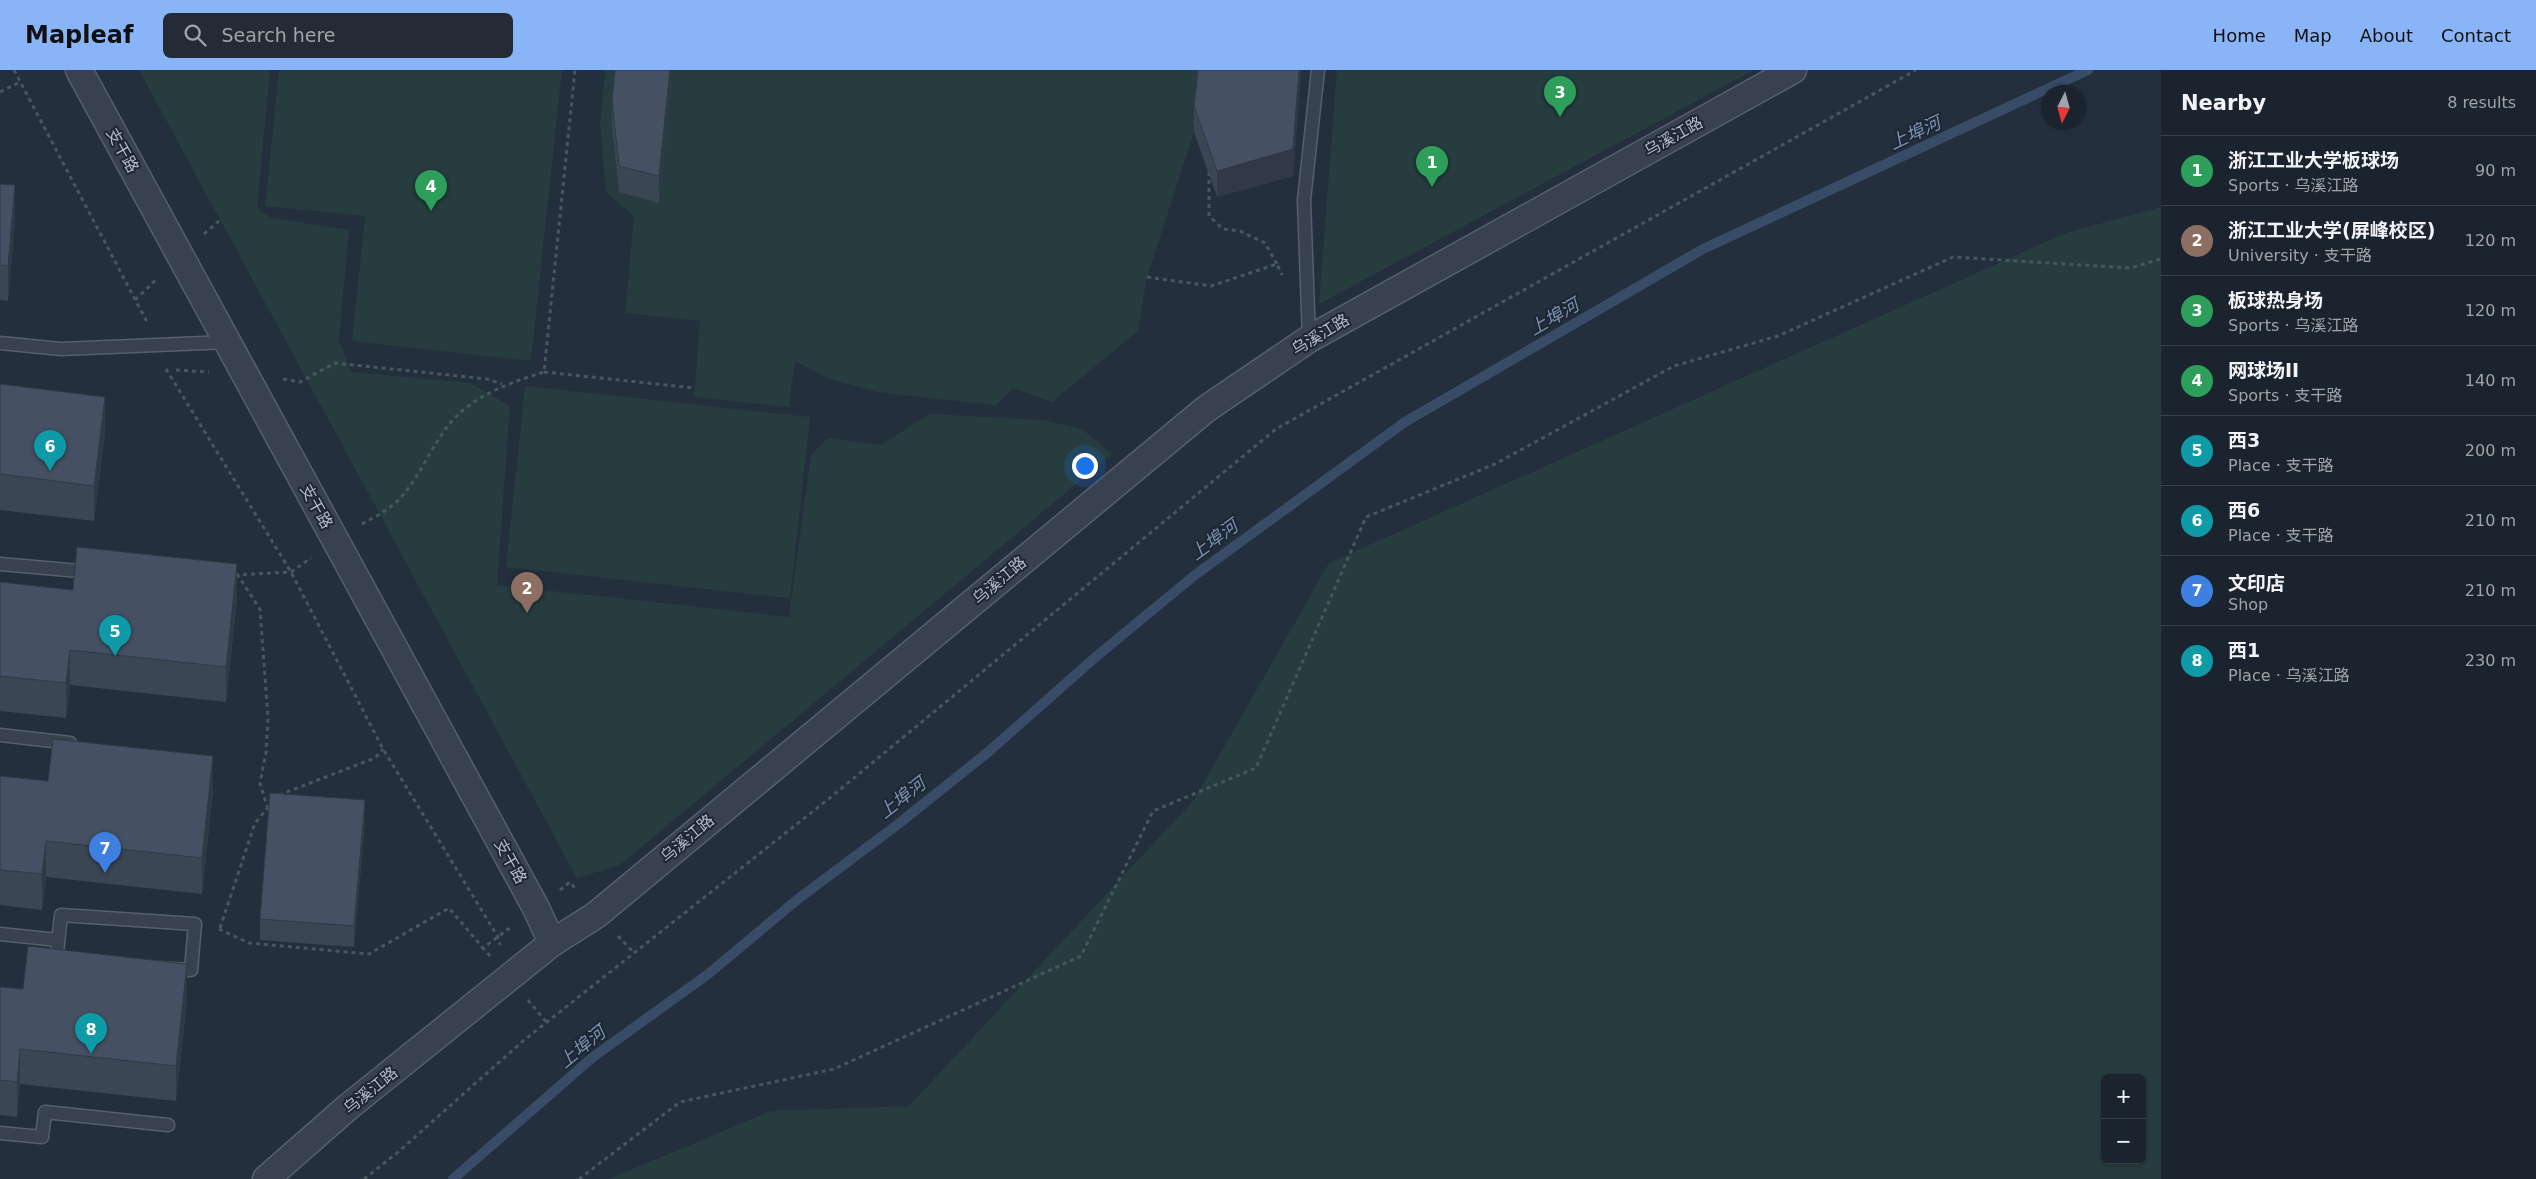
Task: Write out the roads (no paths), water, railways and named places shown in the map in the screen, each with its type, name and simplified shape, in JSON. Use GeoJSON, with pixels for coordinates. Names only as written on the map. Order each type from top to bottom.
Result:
{"type":"FeatureCollection","features":[{"type":"Feature","properties":{"kind":"street","name":"支干路"},"geometry":{"type":"LineString","coordinates":[[79,70],[536,908],[552,943]]}},
{"type":"Feature","properties":{"kind":"street","name":"乌溪江路"},"geometry":{"type":"LineString","coordinates":[[266,1179],[348,1106],[552,943],[596,915],[1206,409],[1309,339],[1776,74]]}},
{"type":"Feature","properties":{"kind":"lane"},"geometry":{"type":"LineString","coordinates":[[1309,339],[1304,200],[1318,70]]}},
{"type":"Feature","properties":{"kind":"lane"},"geometry":{"type":"LineString","coordinates":[[0,343],[61,349],[228,342]]}},
{"type":"Feature","properties":{"kind":"lane"},"geometry":{"type":"LineString","coordinates":[[0,564],[107,574]]}},
{"type":"Feature","properties":{"kind":"lane"},"geometry":{"type":"LineString","coordinates":[[0,735],[86,745]]}},
{"type":"Feature","properties":{"kind":"lane"},"geometry":{"type":"LineString","coordinates":[[61,914],[195,924],[191,970],[56,962],[58,940],[61,914]]}},
{"type":"Feature","properties":{"kind":"lane"},"geometry":{"type":"LineString","coordinates":[[0,934],[58,940]]}},
{"type":"Feature","properties":{"kind":"lane"},"geometry":{"type":"LineString","coordinates":[[0,1133],[42,1137],[45,1112],[168,1125]]}},
{"type":"Feature","properties":{"kind":"waterway","name":"上埠河"},"geometry":{"type":"LineString","coordinates":[[453,1179],[593,1057],[707,975],[798,899],[897,825],[987,753],[1098,655],[1195,575],[1405,422],[1703,249],[2088,70]]}},
{"type":"Feature","properties":{"kind":"place","name":"板球热身场"},"geometry":{"type":"Point","coordinates":[1560,117]}},
{"type":"Feature","properties":{"kind":"place","name":"浙江工业大学板球场"},"geometry":{"type":"Point","coordinates":[1432,187]}},
{"type":"Feature","properties":{"kind":"place","name":"网球场II"},"geometry":{"type":"Point","coordinates":[431,211]}},
{"type":"Feature","properties":{"kind":"place","name":"西6"},"geometry":{"type":"Point","coordinates":[50,471]}},
{"type":"Feature","properties":{"kind":"place","name":"浙江工业大学(屏峰校区)"},"geometry":{"type":"Point","coordinates":[527,613]}},
{"type":"Feature","properties":{"kind":"place","name":"西3"},"geometry":{"type":"Point","coordinates":[115,656]}},
{"type":"Feature","properties":{"kind":"place","name":"文印店"},"geometry":{"type":"Point","coordinates":[105,873]}},
{"type":"Feature","properties":{"kind":"place","name":"西1"},"geometry":{"type":"Point","coordinates":[91,1054]}}]}
